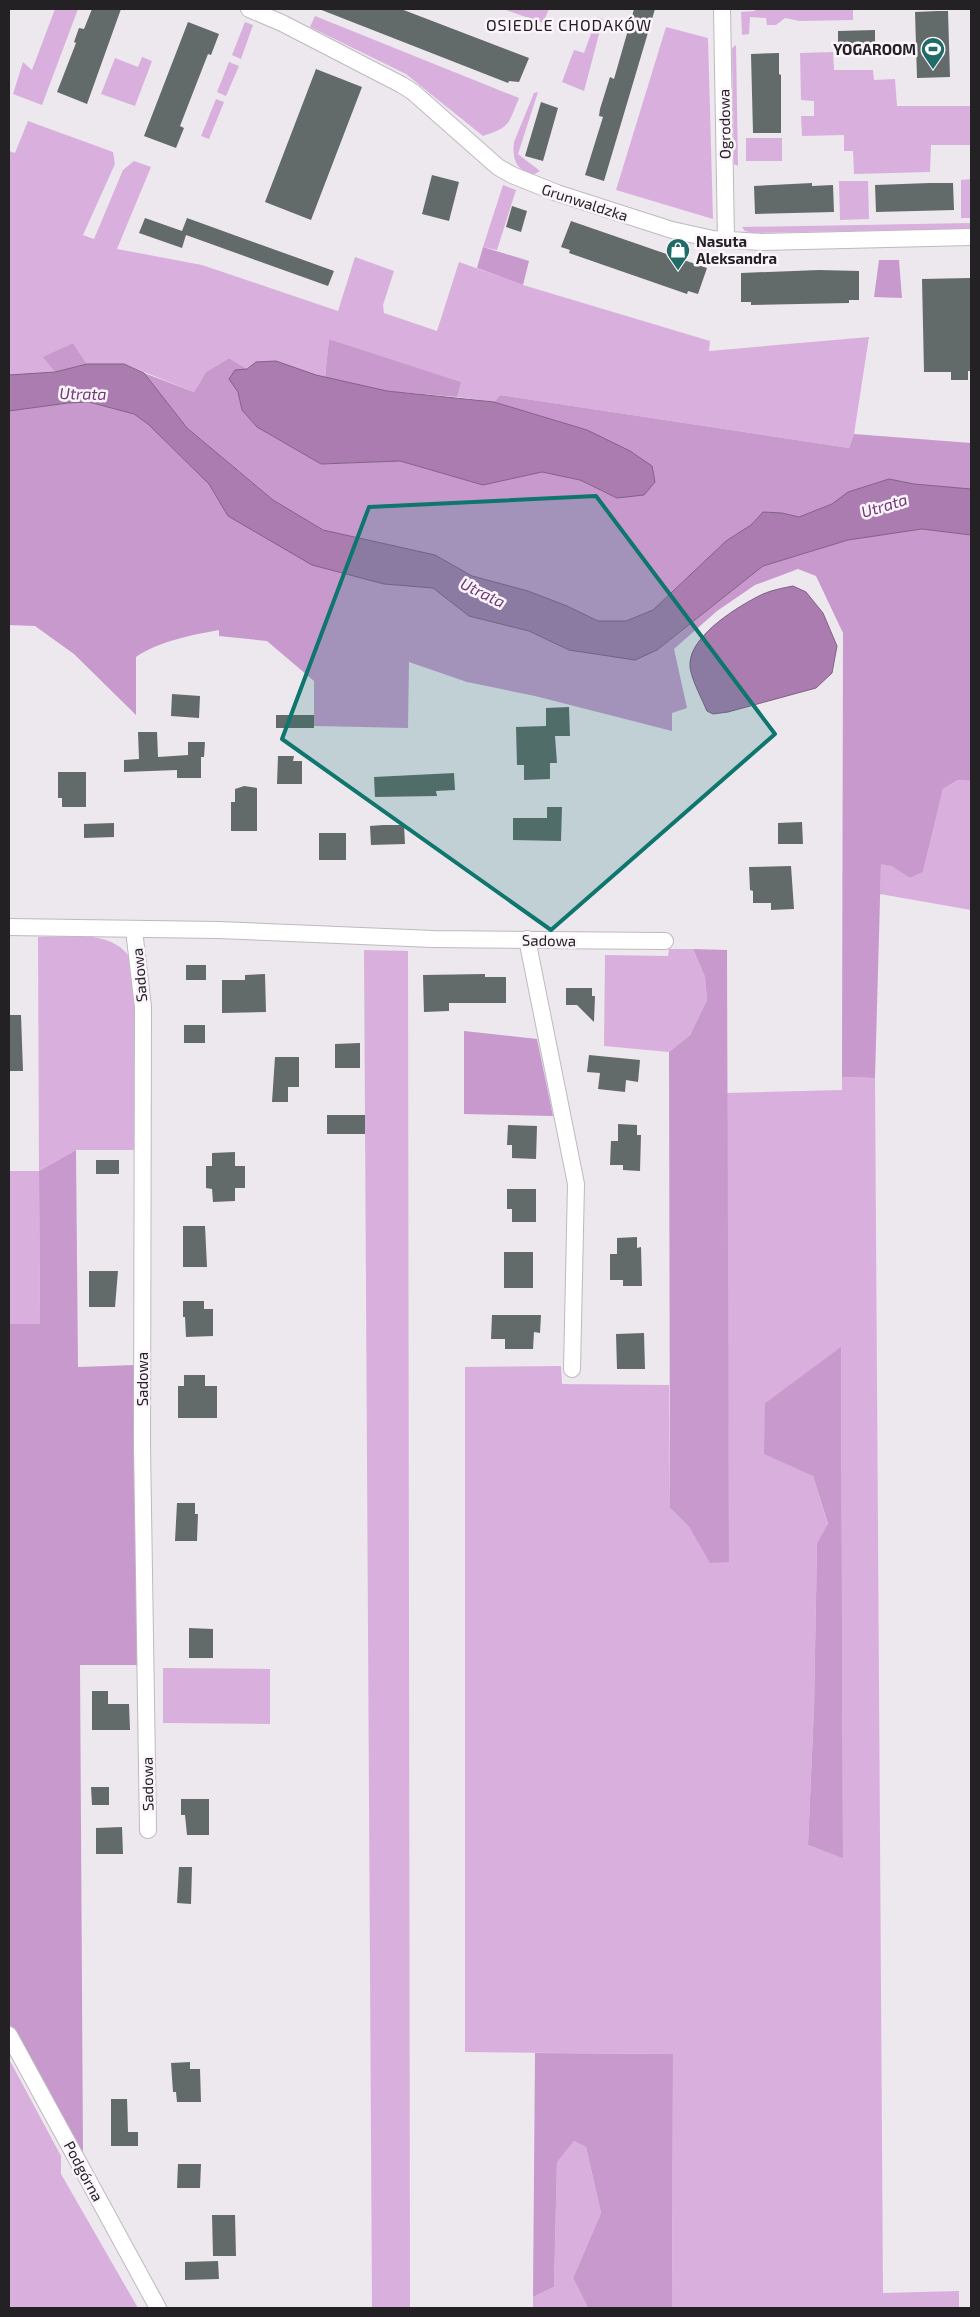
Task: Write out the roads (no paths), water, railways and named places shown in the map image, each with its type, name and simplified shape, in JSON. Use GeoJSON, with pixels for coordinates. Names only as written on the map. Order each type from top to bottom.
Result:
{"type":"FeatureCollection","features":[{"type":"Feature","properties":{"kind":"street","name":"Grunwaldzka"},"geometry":{"type":"LineString","coordinates":[[250,9],[282,23],[402,84],[498,167],[512,176],[548,190],[672,230],[700,237],[762,242],[971,237]]}},
{"type":"Feature","properties":{"kind":"street","name":"Ogrodowa"},"geometry":{"type":"LineString","coordinates":[[722,9],[726,240]]}},
{"type":"Feature","properties":{"kind":"street","name":"Sadowa"},"geometry":{"type":"LineString","coordinates":[[9,927],[218,930],[433,939],[665,941]]}},
{"type":"Feature","properties":{"kind":"street","name":"Sadowa"},"geometry":{"type":"LineString","coordinates":[[134,930],[143,1007],[142,1445],[148,1830]]}},
{"type":"Feature","properties":{"kind":"street"},"geometry":{"type":"LineString","coordinates":[[527,939],[576,1184],[572,1369]]}},
{"type":"Feature","properties":{"kind":"street","name":"Podgórna"},"geometry":{"type":"LineString","coordinates":[[9,2036],[158,2308]]}},
{"type":"Feature","properties":{"kind":"water"},"geometry":{"type":"Polygon","coordinates":[[[276,361],[316,375],[387,391],[494,402],[587,430],[630,451],[652,466],[655,482],[644,495],[617,498],[580,480],[542,472],[483,485],[400,461],[321,464],[257,427],[242,410],[238,392],[229,379],[235,370],[247,369],[256,362],[276,361]]]}},
{"type":"Feature","properties":{"kind":"water","name":"Utrata"},"geometry":{"type":"Polygon","coordinates":[[[87,364],[124,364],[144,373],[187,428],[273,500],[323,530],[435,555],[472,576],[528,591],[567,606],[598,621],[626,621],[653,610],[726,541],[751,525],[763,512],[782,513],[799,517],[832,504],[848,492],[889,479],[914,484],[971,489],[971,535],[922,529],[848,540],[763,566],[657,650],[635,660],[569,650],[529,631],[469,616],[433,588],[384,584],[312,565],[228,516],[209,484],[148,424],[134,414],[89,402],[9,411],[9,375],[55,372],[87,364]]]}},
{"type":"Feature","properties":{"kind":"water"},"geometry":{"type":"Polygon","coordinates":[[[793,586],[806,592],[823,613],[837,646],[832,673],[816,688],[728,712],[713,714],[707,711],[690,669],[692,653],[698,642],[718,622],[753,599],[778,589],[793,586]]]}},
{"type":"Feature","properties":{"kind":"place","name":"YOGAROOM"},"geometry":{"type":"Point","coordinates":[933,70]}},
{"type":"Feature","properties":{"kind":"place","name":"Nasuta Aleksandra"},"geometry":{"type":"Point","coordinates":[678,271]}},
{"type":"Feature","properties":{"kind":"district","name":"OSIEDLE CHODAKÓW"},"geometry":{"type":"Point","coordinates":[569,24]}}]}
